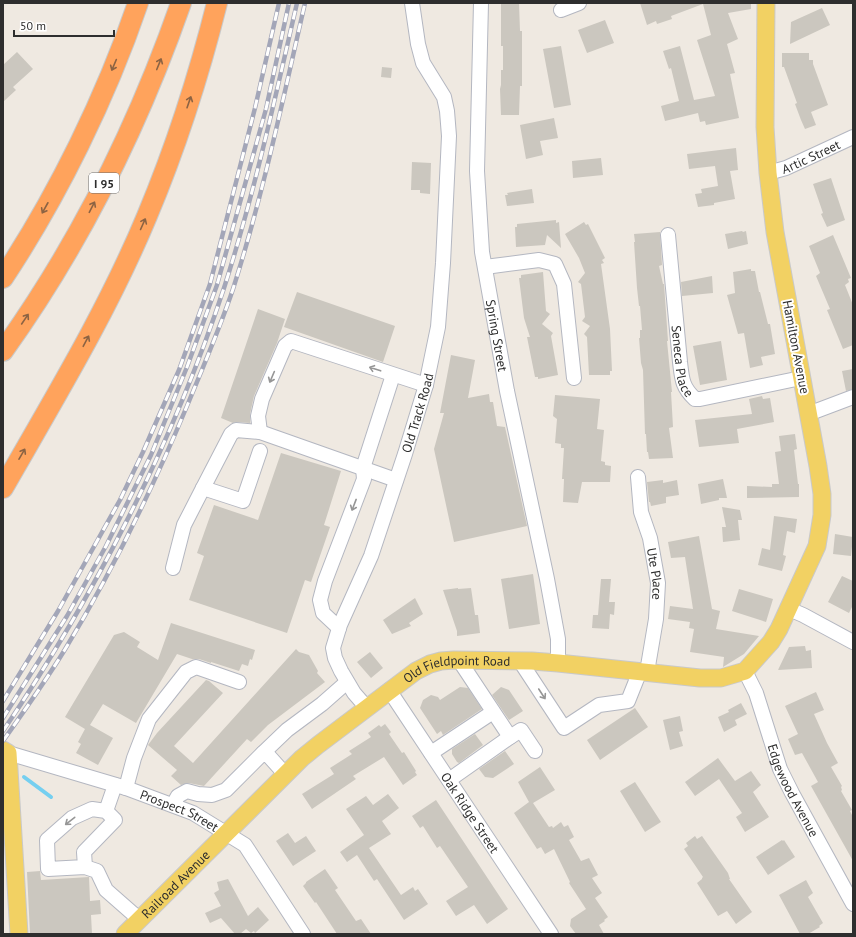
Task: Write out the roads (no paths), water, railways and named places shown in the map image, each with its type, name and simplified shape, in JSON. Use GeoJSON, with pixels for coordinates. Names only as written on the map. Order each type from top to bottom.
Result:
{"type":"FeatureCollection","features":[{"type":"Feature","properties":{"kind":"highway","name":"I 95"},"geometry":{"type":"LineString","coordinates":[[3,351],[38,300],[110,174],[151,83],[181,3]]}},
{"type":"Feature","properties":{"kind":"highway"},"geometry":{"type":"LineString","coordinates":[[3,488],[84,345],[125,264],[147,216],[164,173],[193,89],[217,3]]}},
{"type":"Feature","properties":{"kind":"highway"},"geometry":{"type":"LineString","coordinates":[[3,278],[34,228],[80,141],[100,97],[137,4]]}},
{"type":"Feature","properties":{"kind":"main road","name":"Hamilton Avenue"},"geometry":{"type":"LineString","coordinates":[[745,671],[772,642],[789,609],[817,546],[822,515],[822,494],[775,232],[768,173],[765,127],[769,4]]}},
{"type":"Feature","properties":{"kind":"main road","name":"Old Fieldpoint Road"},"geometry":{"type":"LineString","coordinates":[[226,833],[285,774],[318,744],[389,690],[416,671],[430,664],[441,661],[460,660],[520,661],[558,663],[707,678],[721,678],[745,671]]}},
{"type":"Feature","properties":{"kind":"main road"},"geometry":{"type":"LineString","coordinates":[[5,752],[19,934]]}},
{"type":"Feature","properties":{"kind":"main road","name":"Railroad Avenue"},"geometry":{"type":"LineString","coordinates":[[124,934],[226,833]]}},
{"type":"Feature","properties":{"kind":"street","name":"Old Track Road"},"geometry":{"type":"LineString","coordinates":[[367,708],[348,682],[335,658],[333,648],[371,556],[426,385],[438,327],[443,263],[449,136],[447,111],[444,97],[423,63],[418,44],[412,3]]}},
{"type":"Feature","properties":{"kind":"street","name":"Spring Street"},"geometry":{"type":"LineString","coordinates":[[481,3],[477,171],[482,252],[507,391],[547,579],[558,639],[558,663]]}},
{"type":"Feature","properties":{"kind":"street"},"geometry":{"type":"LineString","coordinates":[[561,10],[579,3]]}},
{"type":"Feature","properties":{"kind":"street","name":"Artic Street"},"geometry":{"type":"LineString","coordinates":[[768,173],[786,168],[853,137]]}},
{"type":"Feature","properties":{"kind":"street","name":"Seneca Place"},"geometry":{"type":"LineString","coordinates":[[668,235],[680,362],[683,382],[687,392],[695,399],[700,399],[801,378]]}},
{"type":"Feature","properties":{"kind":"street"},"geometry":{"type":"LineString","coordinates":[[485,267],[539,260],[555,264],[564,284],[574,378]]}},
{"type":"Feature","properties":{"kind":"street"},"geometry":{"type":"LineString","coordinates":[[260,432],[258,416],[262,399],[285,346],[291,341],[426,385]]}},
{"type":"Feature","properties":{"kind":"street"},"geometry":{"type":"LineString","coordinates":[[340,628],[323,613],[320,600],[325,581],[364,479],[363,468],[393,375]]}},
{"type":"Feature","properties":{"kind":"street"},"geometry":{"type":"LineString","coordinates":[[808,414],[853,397]]}},
{"type":"Feature","properties":{"kind":"street"},"geometry":{"type":"LineString","coordinates":[[173,568],[184,525],[231,434],[236,430],[260,432],[396,480]]}},
{"type":"Feature","properties":{"kind":"street"},"geometry":{"type":"LineString","coordinates":[[203,488],[243,501],[260,451]]}},
{"type":"Feature","properties":{"kind":"street","name":"Ute Place"},"geometry":{"type":"LineString","coordinates":[[520,661],[564,728],[599,705],[628,701],[643,672],[656,619],[658,583],[650,538],[641,512],[638,477]]}},
{"type":"Feature","properties":{"kind":"street"},"geometry":{"type":"LineString","coordinates":[[789,609],[853,642]]}},
{"type":"Feature","properties":{"kind":"street"},"geometry":{"type":"LineString","coordinates":[[460,660],[510,737]]}},
{"type":"Feature","properties":{"kind":"street"},"geometry":{"type":"LineString","coordinates":[[106,810],[134,758],[149,719],[186,672],[196,667],[239,682]]}},
{"type":"Feature","properties":{"kind":"street","name":"Edgewood Avenue"},"geometry":{"type":"LineString","coordinates":[[745,671],[756,693],[780,769],[853,904]]}},
{"type":"Feature","properties":{"kind":"street"},"geometry":{"type":"LineString","coordinates":[[173,805],[178,796],[187,791],[198,794],[212,794],[226,790],[287,730],[322,704],[348,682]]}},
{"type":"Feature","properties":{"kind":"street","name":"Oak Ridge Street"},"geometry":{"type":"LineString","coordinates":[[389,690],[551,934]]}},
{"type":"Feature","properties":{"kind":"street"},"geometry":{"type":"LineString","coordinates":[[431,753],[493,712]]}},
{"type":"Feature","properties":{"kind":"street"},"geometry":{"type":"LineString","coordinates":[[449,780],[521,730],[535,751]]}},
{"type":"Feature","properties":{"kind":"street","name":"Prospect Street"},"geometry":{"type":"LineString","coordinates":[[5,752],[120,786],[173,805],[193,813],[226,833],[245,845],[303,934]]}},
{"type":"Feature","properties":{"kind":"street"},"geometry":{"type":"LineString","coordinates":[[263,753],[267,754],[285,774]]}},
{"type":"Feature","properties":{"kind":"street"},"geometry":{"type":"LineString","coordinates":[[85,867],[84,852],[116,820],[106,810],[92,809],[72,818],[47,840],[48,869],[85,867],[97,871],[106,890],[139,919]]}},
{"type":"Feature","properties":{"kind":"waterway"},"geometry":{"type":"LineString","coordinates":[[24,777],[51,797]]}},
{"type":"Feature","properties":{"kind":"railway"},"geometry":{"type":"LineString","coordinates":[[3,701],[58,611],[120,500],[179,370],[210,284],[255,108],[279,3]]}},
{"type":"Feature","properties":{"kind":"railway"},"geometry":{"type":"LineString","coordinates":[[3,718],[67,616],[106,546],[151,455],[187,367],[217,285],[266,109],[289,3]]}},
{"type":"Feature","properties":{"kind":"railway"},"geometry":{"type":"LineString","coordinates":[[3,731],[37,679],[100,572],[129,517],[181,403],[204,346],[235,253],[264,146],[297,3]]}},
{"type":"Feature","properties":{"kind":"railway"},"geometry":{"type":"LineString","coordinates":[[3,741],[64,651],[115,561],[160,469],[205,362],[223,318],[244,254],[272,147],[305,3]]}}]}
